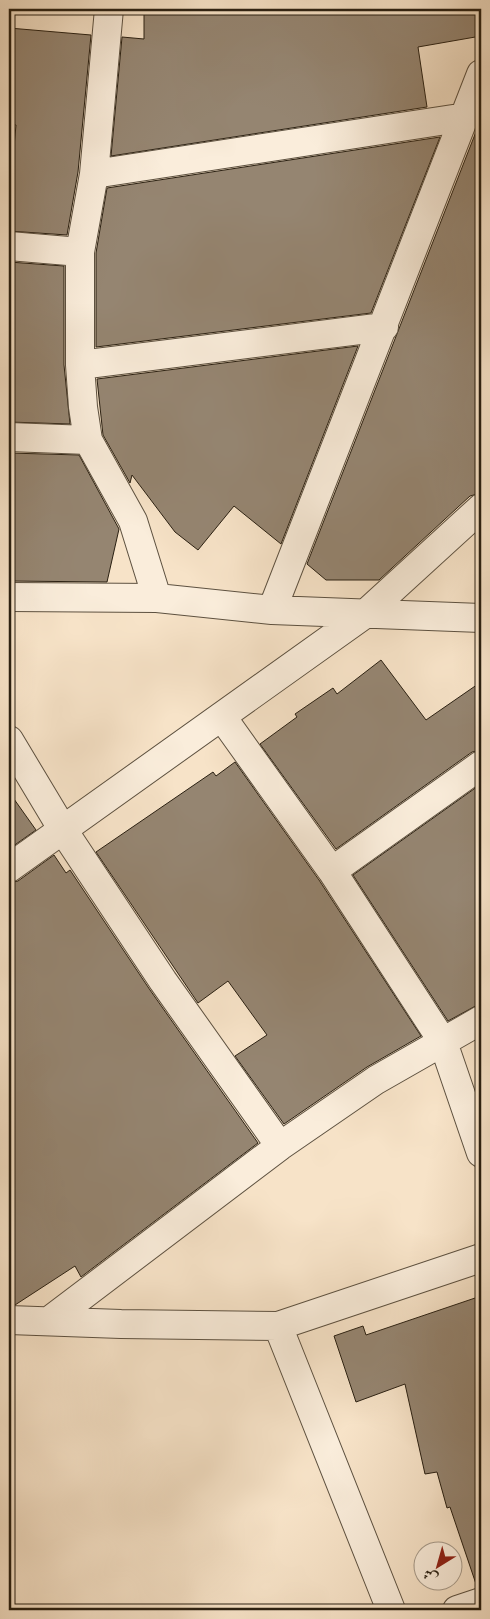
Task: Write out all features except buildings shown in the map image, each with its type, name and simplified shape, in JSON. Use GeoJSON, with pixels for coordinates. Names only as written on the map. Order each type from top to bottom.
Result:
{"type":"FeatureCollection","features":[{"type":"Feature","properties":{"kind":"street"},"geometry":{"type":"LineString","coordinates":[[109,9],[94,174],[80,252],[82,407],[88,440],[133,521],[157,598]]}},
{"type":"Feature","properties":{"kind":"street"},"geometry":{"type":"LineString","coordinates":[[272,610],[466,117],[481,74]]}},
{"type":"Feature","properties":{"kind":"street"},"geometry":{"type":"LineString","coordinates":[[94,174],[466,117]]}},
{"type":"Feature","properties":{"kind":"street"},"geometry":{"type":"LineString","coordinates":[[9,246],[80,252]]}},
{"type":"Feature","properties":{"kind":"street"},"geometry":{"type":"LineString","coordinates":[[80,365],[384,327]]}},
{"type":"Feature","properties":{"kind":"street"},"geometry":{"type":"LineString","coordinates":[[9,437],[88,440]]}},
{"type":"Feature","properties":{"kind":"street"},"geometry":{"type":"LineString","coordinates":[[9,868],[365,614],[481,508]]}},
{"type":"Feature","properties":{"kind":"street"},"geometry":{"type":"LineString","coordinates":[[9,597],[157,598],[272,610],[481,618]]}},
{"type":"Feature","properties":{"kind":"street"},"geometry":{"type":"LineString","coordinates":[[222,717],[332,871],[443,1042],[481,1153]]}},
{"type":"Feature","properties":{"kind":"street"},"geometry":{"type":"LineString","coordinates":[[9,740],[16,755],[63,830],[164,981],[280,1146]]}},
{"type":"Feature","properties":{"kind":"street"},"geometry":{"type":"LineString","coordinates":[[332,871],[481,766]]}},
{"type":"Feature","properties":{"kind":"street"},"geometry":{"type":"LineString","coordinates":[[50,1321],[280,1146],[376,1080],[481,1020]]}},
{"type":"Feature","properties":{"kind":"street"},"geometry":{"type":"LineString","coordinates":[[9,1320],[121,1324],[278,1326],[481,1258]]}},
{"type":"Feature","properties":{"kind":"street"},"geometry":{"type":"LineString","coordinates":[[278,1326],[391,1610]]}},
{"type":"Feature","properties":{"kind":"street"},"geometry":{"type":"LineString","coordinates":[[457,1610],[481,1602]]}}]}
